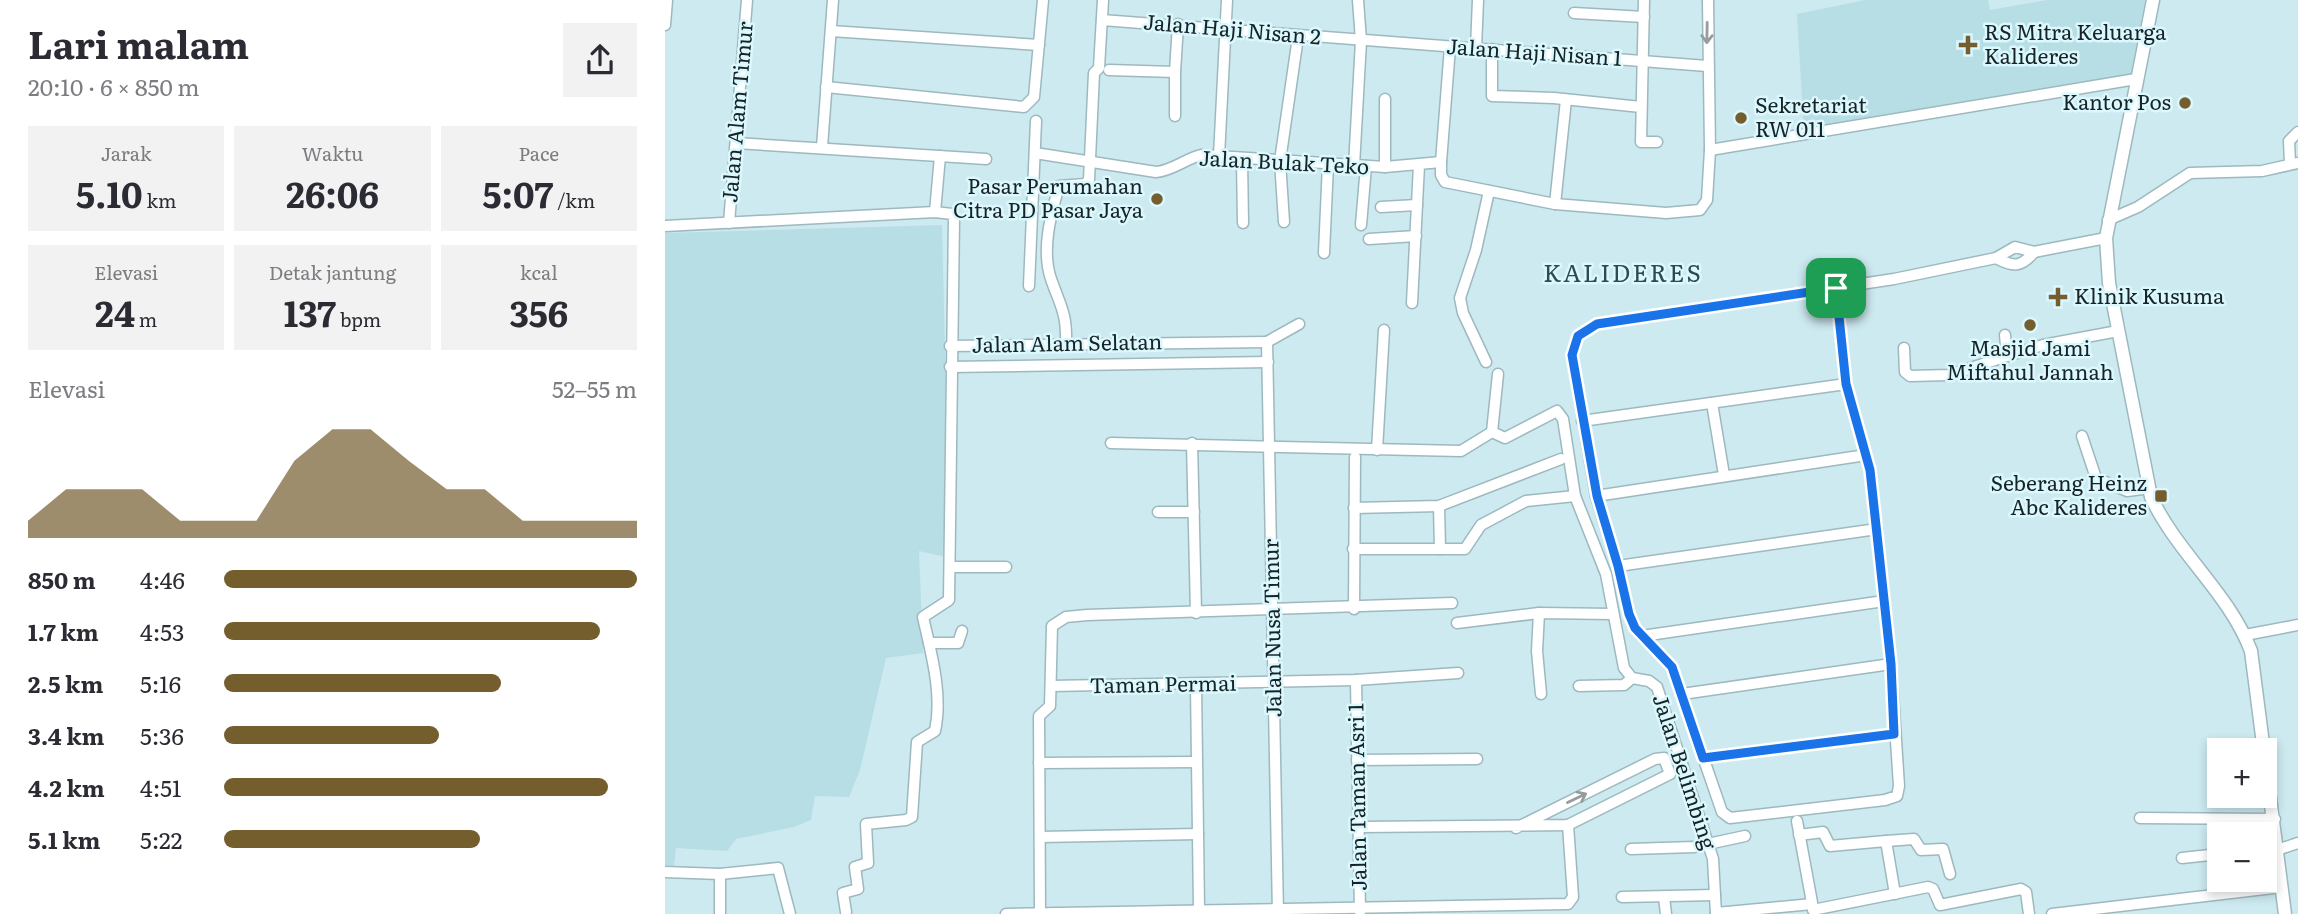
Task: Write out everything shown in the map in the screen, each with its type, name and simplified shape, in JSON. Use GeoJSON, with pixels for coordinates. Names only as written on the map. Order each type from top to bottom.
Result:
{"type":"FeatureCollection","features":[{"type":"Feature","properties":{"kind":"main road"},"geometry":{"type":"LineString","coordinates":[[2153,0],[2108,220],[2106,238],[2109,283],[2150,488],[2164,524],[2245,635],[2256,671],[2274,822]]}},
{"type":"Feature","properties":{"kind":"main road"},"geometry":{"type":"LineString","coordinates":[[2277,871],[2285,914]]}},
{"type":"Feature","properties":{"kind":"street"},"geometry":{"type":"LineString","coordinates":[[665,19],[667,0]]}},
{"type":"Feature","properties":{"kind":"street","name":"Jalan Alam Timur"},"geometry":{"type":"LineString","coordinates":[[729,223],[747,0]]}},
{"type":"Feature","properties":{"kind":"street"},"geometry":{"type":"LineString","coordinates":[[822,147],[833,0]]}},
{"type":"Feature","properties":{"kind":"street"},"geometry":{"type":"LineString","coordinates":[[827,87],[1024,107],[1034,97],[1043,0]]}},
{"type":"Feature","properties":{"kind":"street"},"geometry":{"type":"LineString","coordinates":[[1103,0],[1104,69]]}},
{"type":"Feature","properties":{"kind":"street"},"geometry":{"type":"LineString","coordinates":[[1219,156],[1227,0]]}},
{"type":"Feature","properties":{"kind":"street"},"geometry":{"type":"LineString","coordinates":[[1358,0],[1361,41],[1361,225]]}},
{"type":"Feature","properties":{"kind":"street"},"geometry":{"type":"LineString","coordinates":[[1476,48],[1478,0]]}},
{"type":"Feature","properties":{"kind":"street"},"geometry":{"type":"LineString","coordinates":[[1644,0],[1641,142],[1657,142]]}},
{"type":"Feature","properties":{"kind":"street"},"geometry":{"type":"LineString","coordinates":[[1450,47],[1441,162],[1441,176],[1445,182],[1555,204],[1693,213],[1700,210],[1707,200],[1710,150],[1707,0]]}},
{"type":"Feature","properties":{"kind":"street"},"geometry":{"type":"LineString","coordinates":[[1574,13],[1644,17]]}},
{"type":"Feature","properties":{"kind":"street","name":"Jalan Haji Nisan 2"},"geometry":{"type":"LineString","coordinates":[[1102,20],[1178,24],[1361,41]]}},
{"type":"Feature","properties":{"kind":"street"},"geometry":{"type":"LineString","coordinates":[[1175,116],[1178,24]]}},
{"type":"Feature","properties":{"kind":"street"},"geometry":{"type":"LineString","coordinates":[[831,31],[1039,46]]}},
{"type":"Feature","properties":{"kind":"street"},"geometry":{"type":"LineString","coordinates":[[1284,222],[1280,161],[1299,37]]}},
{"type":"Feature","properties":{"kind":"street","name":"Jalan Haji Nisan 1"},"geometry":{"type":"LineString","coordinates":[[1361,41],[1707,66]]}},
{"type":"Feature","properties":{"kind":"street"},"geometry":{"type":"LineString","coordinates":[[1492,49],[1490,94],[1641,107]]}},
{"type":"Feature","properties":{"kind":"street"},"geometry":{"type":"LineString","coordinates":[[1066,343],[1063,303],[1050,277],[1048,223],[1059,186],[1086,184],[1089,180],[1094,73],[1104,69],[1175,72]]}},
{"type":"Feature","properties":{"kind":"street"},"geometry":{"type":"LineString","coordinates":[[1710,150],[2136,79]]}},
{"type":"Feature","properties":{"kind":"street"},"geometry":{"type":"LineString","coordinates":[[1385,99],[1385,167]]}},
{"type":"Feature","properties":{"kind":"street"},"geometry":{"type":"LineString","coordinates":[[1555,204],[1566,100]]}},
{"type":"Feature","properties":{"kind":"street"},"geometry":{"type":"LineString","coordinates":[[1029,286],[1030,205],[1036,121]]}},
{"type":"Feature","properties":{"kind":"street"},"geometry":{"type":"LineString","coordinates":[[2108,220],[2138,206],[2190,173],[2262,171],[2294,163],[2289,141],[2298,132]]}},
{"type":"Feature","properties":{"kind":"street"},"geometry":{"type":"LineString","coordinates":[[736,143],[986,159]]}},
{"type":"Feature","properties":{"kind":"street","name":"Jalan Bulak Teko"},"geometry":{"type":"LineString","coordinates":[[1035,153],[1089,159],[1156,172],[1166,171],[1184,159],[1201,155],[1242,160],[1385,167],[1441,162]]}},
{"type":"Feature","properties":{"kind":"street"},"geometry":{"type":"LineString","coordinates":[[665,226],[935,212],[940,156]]}},
{"type":"Feature","properties":{"kind":"street"},"geometry":{"type":"LineString","coordinates":[[1242,160],[1243,223]]}},
{"type":"Feature","properties":{"kind":"street"},"geometry":{"type":"LineString","coordinates":[[1324,253],[1328,164]]}},
{"type":"Feature","properties":{"kind":"street"},"geometry":{"type":"LineString","coordinates":[[1412,303],[1419,165]]}},
{"type":"Feature","properties":{"kind":"street"},"geometry":{"type":"LineString","coordinates":[[1486,362],[1463,313],[1460,298],[1476,250],[1489,191]]}},
{"type":"Feature","properties":{"kind":"street"},"geometry":{"type":"LineString","coordinates":[[1381,207],[1417,205]]}},
{"type":"Feature","properties":{"kind":"street","name":"Jalan Alam Selatan"},"geometry":{"type":"LineString","coordinates":[[935,212],[952,214],[954,219],[950,346],[1267,342]]}},
{"type":"Feature","properties":{"kind":"street"},"geometry":{"type":"LineString","coordinates":[[1369,239],[1416,236]]}},
{"type":"Feature","properties":{"kind":"street"},"geometry":{"type":"LineString","coordinates":[[1836,288],[1846,384],[1866,456],[1877,529],[1891,664],[1899,786],[1897,796],[1885,800],[1730,818],[1722,812],[1672,667],[1642,636],[1629,614],[1597,496],[1582,421],[1572,355],[1578,336],[1597,324],[1836,288],[1996,258],[2015,247],[2033,252],[2106,238]]}},
{"type":"Feature","properties":{"kind":"street"},"geometry":{"type":"LineString","coordinates":[[1996,258],[2010,265],[2025,264],[2033,252]]}},
{"type":"Feature","properties":{"kind":"street"},"geometry":{"type":"LineString","coordinates":[[1267,342],[1299,324]]}},
{"type":"Feature","properties":{"kind":"street"},"geometry":{"type":"LineString","coordinates":[[1377,450],[1384,330]]}},
{"type":"Feature","properties":{"kind":"street"},"geometry":{"type":"LineString","coordinates":[[1904,348],[1905,372],[1919,377],[1950,375],[2043,345],[2118,331]]}},
{"type":"Feature","properties":{"kind":"street"},"geometry":{"type":"LineString","coordinates":[[2005,335],[2007,356]]}},
{"type":"Feature","properties":{"kind":"street"},"geometry":{"type":"LineString","coordinates":[[1161,342],[1162,362]]}},
{"type":"Feature","properties":{"kind":"street","name":"Jalan Nusa Timur"},"geometry":{"type":"LineString","coordinates":[[1267,342],[1278,911]]}},
{"type":"Feature","properties":{"kind":"street"},"geometry":{"type":"LineString","coordinates":[[832,914],[846,913],[843,893],[858,889],[855,867],[868,863],[866,824],[907,820],[912,817],[917,742],[935,731],[938,719],[929,643],[923,617],[949,600],[950,346]]}},
{"type":"Feature","properties":{"kind":"street"},"geometry":{"type":"LineString","coordinates":[[950,367],[1268,362]]}},
{"type":"Feature","properties":{"kind":"street"},"geometry":{"type":"LineString","coordinates":[[1111,443],[1270,444],[1461,451],[1492,432],[1498,374]]}},
{"type":"Feature","properties":{"kind":"street"},"geometry":{"type":"LineString","coordinates":[[1582,421],[1846,384]]}},
{"type":"Feature","properties":{"kind":"street"},"geometry":{"type":"LineString","coordinates":[[1712,402],[1724,475]]}},
{"type":"Feature","properties":{"kind":"street","name":"Jalan Belimbing"},"geometry":{"type":"LineString","coordinates":[[1492,432],[1505,438],[1557,411],[1563,419],[1575,496],[1606,574],[1624,668],[1632,678],[1650,681],[1657,687],[1713,859],[1716,914]]}},
{"type":"Feature","properties":{"kind":"street"},"geometry":{"type":"LineString","coordinates":[[2082,436],[2096,478],[2127,491],[2150,488]]}},
{"type":"Feature","properties":{"kind":"street"},"geometry":{"type":"LineString","coordinates":[[1192,443],[1196,613]]}},
{"type":"Feature","properties":{"kind":"street"},"geometry":{"type":"LineString","coordinates":[[1597,496],[1866,456]]}},
{"type":"Feature","properties":{"kind":"street"},"geometry":{"type":"LineString","coordinates":[[1354,609],[1355,457]]}},
{"type":"Feature","properties":{"kind":"street"},"geometry":{"type":"LineString","coordinates":[[1354,508],[1439,506],[1561,459]]}},
{"type":"Feature","properties":{"kind":"street"},"geometry":{"type":"LineString","coordinates":[[1353,550],[1465,549],[1481,525],[1526,502],[1575,496]]}},
{"type":"Feature","properties":{"kind":"street"},"geometry":{"type":"LineString","coordinates":[[1439,506],[1440,550]]}},
{"type":"Feature","properties":{"kind":"street"},"geometry":{"type":"LineString","coordinates":[[1158,512],[1194,512]]}},
{"type":"Feature","properties":{"kind":"street"},"geometry":{"type":"LineString","coordinates":[[1618,566],[1877,529]]}},
{"type":"Feature","properties":{"kind":"street"},"geometry":{"type":"LineString","coordinates":[[951,568],[1006,567]]}},
{"type":"Feature","properties":{"kind":"street"},"geometry":{"type":"LineString","coordinates":[[1642,636],[1884,601]]}},
{"type":"Feature","properties":{"kind":"street"},"geometry":{"type":"LineString","coordinates":[[1040,912],[1039,716],[1050,706],[1052,626],[1066,617],[1354,609],[1452,603]]}},
{"type":"Feature","properties":{"kind":"street"},"geometry":{"type":"LineString","coordinates":[[1457,623],[1539,613],[1613,614]]}},
{"type":"Feature","properties":{"kind":"street"},"geometry":{"type":"LineString","coordinates":[[1539,613],[1537,651],[1541,694]]}},
{"type":"Feature","properties":{"kind":"street"},"geometry":{"type":"LineString","coordinates":[[2245,635],[2298,625]]}},
{"type":"Feature","properties":{"kind":"street"},"geometry":{"type":"LineString","coordinates":[[929,643],[958,643],[962,631]]}},
{"type":"Feature","properties":{"kind":"street"},"geometry":{"type":"LineString","coordinates":[[1682,694],[1891,664]]}},
{"type":"Feature","properties":{"kind":"street","name":"Taman Permai"},"geometry":{"type":"LineString","coordinates":[[1051,686],[1356,680],[1458,673]]}},
{"type":"Feature","properties":{"kind":"street"},"geometry":{"type":"LineString","coordinates":[[1579,686],[1624,685],[1632,678]]}},
{"type":"Feature","properties":{"kind":"street","name":"Jalan Taman Asri 1"},"geometry":{"type":"LineString","coordinates":[[1356,680],[1360,910]]}},
{"type":"Feature","properties":{"kind":"street"},"geometry":{"type":"LineString","coordinates":[[1196,685],[1199,909]]}},
{"type":"Feature","properties":{"kind":"street"},"geometry":{"type":"LineString","coordinates":[[1703,758],[1894,734]]}},
{"type":"Feature","properties":{"kind":"street"},"geometry":{"type":"LineString","coordinates":[[1359,827],[1516,828],[1568,825],[1670,774],[1670,769],[1660,757],[1516,828]]}},
{"type":"Feature","properties":{"kind":"street"},"geometry":{"type":"LineString","coordinates":[[1357,760],[1477,759]]}},
{"type":"Feature","properties":{"kind":"street"},"geometry":{"type":"LineString","coordinates":[[1039,764],[1196,762]]}},
{"type":"Feature","properties":{"kind":"street"},"geometry":{"type":"LineString","coordinates":[[2140,818],[2274,819]]}},
{"type":"Feature","properties":{"kind":"street"},"geometry":{"type":"LineString","coordinates":[[1797,821],[1813,909]]}},
{"type":"Feature","properties":{"kind":"street"},"geometry":{"type":"LineString","coordinates":[[1006,914],[1199,909],[1360,910],[1568,904],[1573,897],[1568,825]]}},
{"type":"Feature","properties":{"kind":"street"},"geometry":{"type":"LineString","coordinates":[[1799,835],[1823,832],[1830,846],[1914,839],[1920,850],[1943,849],[1950,874]]}},
{"type":"Feature","properties":{"kind":"street"},"geometry":{"type":"LineString","coordinates":[[1040,837],[1198,834]]}},
{"type":"Feature","properties":{"kind":"street"},"geometry":{"type":"LineString","coordinates":[[1631,849],[1708,844],[1745,836]]}},
{"type":"Feature","properties":{"kind":"street"},"geometry":{"type":"LineString","coordinates":[[1886,841],[1895,894]]}},
{"type":"Feature","properties":{"kind":"street"},"geometry":{"type":"LineString","coordinates":[[2277,850],[2298,843]]}},
{"type":"Feature","properties":{"kind":"street"},"geometry":{"type":"LineString","coordinates":[[2182,858],[2207,855]]}},
{"type":"Feature","properties":{"kind":"street"},"geometry":{"type":"LineString","coordinates":[[665,872],[720,874],[778,868],[790,914]]}},
{"type":"Feature","properties":{"kind":"street"},"geometry":{"type":"LineString","coordinates":[[720,874],[720,914]]}},
{"type":"Feature","properties":{"kind":"street"},"geometry":{"type":"LineString","coordinates":[[2052,914],[2282,887]]}},
{"type":"Feature","properties":{"kind":"street"},"geometry":{"type":"LineString","coordinates":[[1716,914],[1813,909],[1931,888],[1940,905],[2021,890],[2026,892],[2029,914]]}},
{"type":"Feature","properties":{"kind":"street"},"geometry":{"type":"LineString","coordinates":[[1622,897],[1715,895]]}},
{"type":"Feature","properties":{"kind":"street"},"geometry":{"type":"LineString","coordinates":[[1664,897],[1666,914]]}},
{"type":"Feature","properties":{"kind":"street"},"geometry":{"type":"LineString","coordinates":[[2157,900],[2158,914]]}},
{"type":"Feature","properties":{"kind":"shaded area","name":"RS Mitra Keluarga Kalideres"},"geometry":{"type":"Polygon","coordinates":[[[1865,0],[1988,0],[1990,10],[2047,0],[2145,0],[2131,75],[1804,131],[1797,14],[1865,0]]]}},
{"type":"Feature","properties":{"kind":"shaded area"},"geometry":{"type":"Polygon","coordinates":[[[942,225],[950,558],[919,551],[923,653],[886,658],[860,770],[849,797],[815,796],[811,820],[794,827],[736,839],[727,851],[676,848],[674,866],[665,865],[665,233],[942,225]]]}},
{"type":"Feature","properties":{"kind":"place","name":"RS Mitra Keluarga Kalideres"},"geometry":{"type":"Point","coordinates":[1968,45]}},
{"type":"Feature","properties":{"kind":"place","name":"Kantor Pos"},"geometry":{"type":"Point","coordinates":[2185,103]}},
{"type":"Feature","properties":{"kind":"place","name":"Sekretariat RW 011"},"geometry":{"type":"Point","coordinates":[1741,118]}},
{"type":"Feature","properties":{"kind":"place","name":"Pasar Perumahan Citra PD Pasar Jaya"},"geometry":{"type":"Point","coordinates":[1157,199]}},
{"type":"Feature","properties":{"kind":"place","name":"Klinik Kusuma"},"geometry":{"type":"Point","coordinates":[2058,297]}},
{"type":"Feature","properties":{"kind":"place","name":"Masjid Jami Miftahul Jannah"},"geometry":{"type":"Point","coordinates":[2030,325]}},
{"type":"Feature","properties":{"kind":"place","name":"Seberang Heinz Abc Kalideres"},"geometry":{"type":"Point","coordinates":[2161,496]}},
{"type":"Feature","properties":{"kind":"district","name":"KALIDERES"},"geometry":{"type":"Point","coordinates":[1623,274]}},
{"type":"Feature","properties":{"kind":"route"},"geometry":{"type":"LineString","coordinates":[[1836,288],[1846,384],[1870,470],[1891,664],[1894,734],[1703,758],[1672,667],[1635,628],[1629,614],[1597,496],[1572,355],[1578,336],[1597,324],[1836,288]]}}]}
